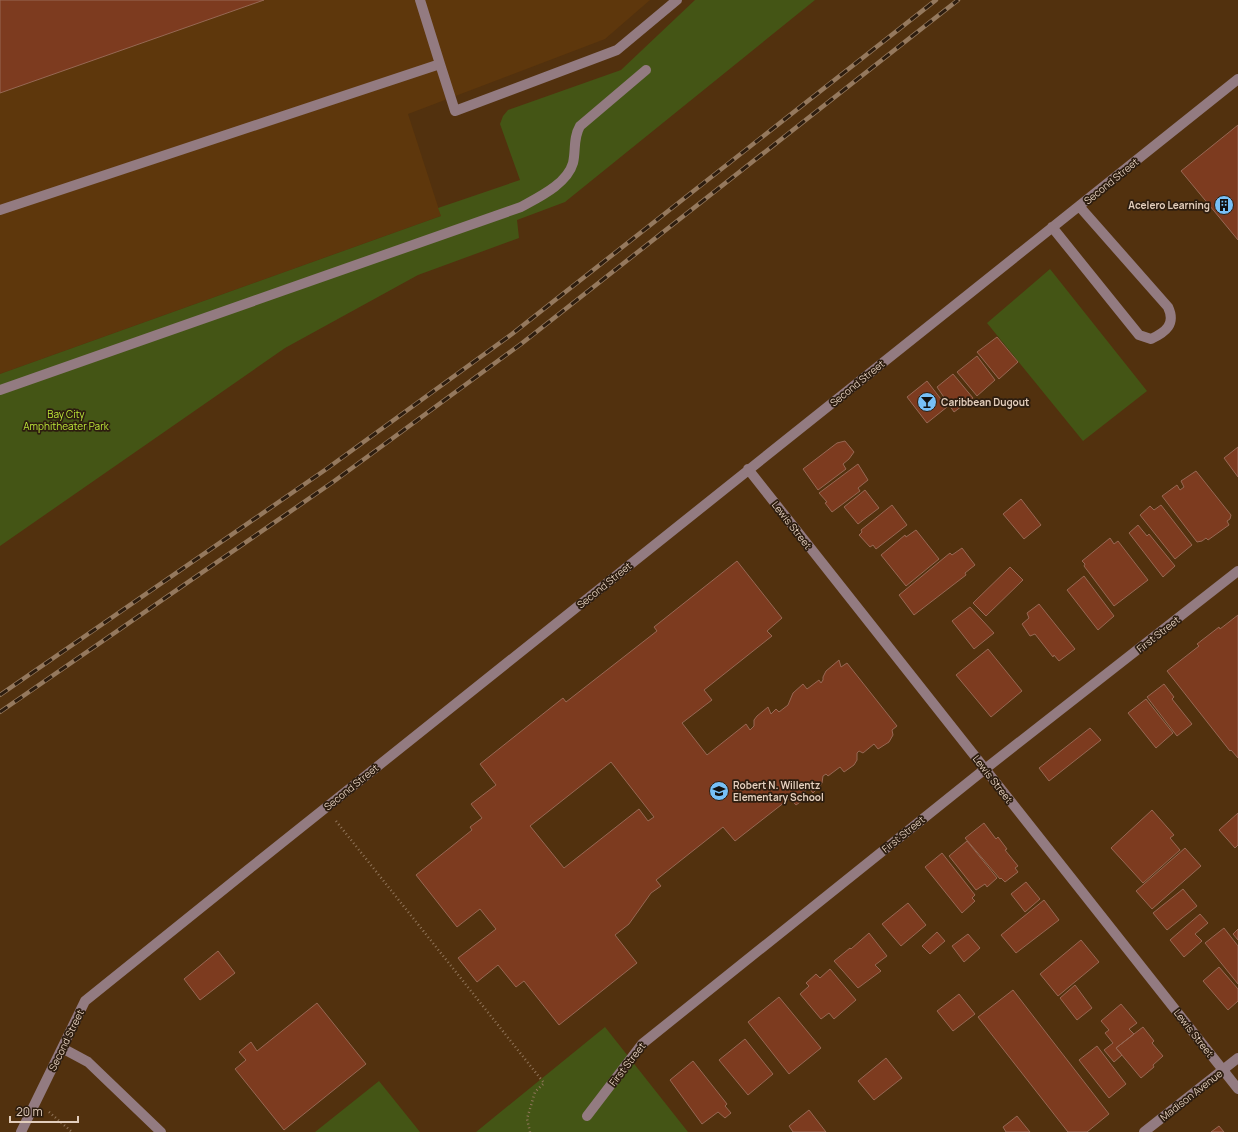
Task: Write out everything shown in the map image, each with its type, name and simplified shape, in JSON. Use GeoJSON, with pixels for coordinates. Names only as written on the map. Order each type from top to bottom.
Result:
{"type":"FeatureCollection","features":[{"type":"Feature","properties":{"kind":"street"},"geometry":{"type":"LineString","coordinates":[[420,0],[455,111],[617,50],[677,0]]}},
{"type":"Feature","properties":{"kind":"street"},"geometry":{"type":"LineString","coordinates":[[0,210],[440,64]]}},
{"type":"Feature","properties":{"kind":"street"},"geometry":{"type":"LineString","coordinates":[[0,390],[521,207],[549,190],[562,180],[573,162],[575,137],[580,126],[646,70]]}},
{"type":"Feature","properties":{"kind":"street","name":"Second Street"},"geometry":{"type":"LineString","coordinates":[[21,1132],[85,1001],[748,469],[1238,79]]}},
{"type":"Feature","properties":{"kind":"street"},"geometry":{"type":"LineString","coordinates":[[1052,227],[1140,335],[1151,339],[1161,335],[1170,325],[1172,315],[1168,307],[1078,206]]}},
{"type":"Feature","properties":{"kind":"street","name":"Lewis Street"},"geometry":{"type":"LineString","coordinates":[[748,469],[1238,1089]]}},
{"type":"Feature","properties":{"kind":"street","name":"First Street"},"geometry":{"type":"LineString","coordinates":[[587,1116],[642,1044],[985,769],[1238,571]]}},
{"type":"Feature","properties":{"kind":"street"},"geometry":{"type":"LineString","coordinates":[[62,1048],[88,1062],[161,1132]]}},
{"type":"Feature","properties":{"kind":"street","name":"Madison Avenue"},"geometry":{"type":"LineString","coordinates":[[1144,1132],[1238,1058]]}},
{"type":"Feature","properties":{"kind":"path"},"geometry":{"type":"LineString","coordinates":[[326,807],[544,1083],[535,1092],[527,1119],[530,1132]]}},
{"type":"Feature","properties":{"kind":"path"},"geometry":{"type":"LineString","coordinates":[[36,1101],[72,1132]]}},
{"type":"Feature","properties":{"kind":"shaded area"},"geometry":{"type":"Polygon","coordinates":[[[0,0],[650,0],[605,39],[408,114],[441,216],[0,374],[0,0]]]}},
{"type":"Feature","properties":{"kind":"green space","name":"Bay City Amphitheater Park"},"geometry":{"type":"Polygon","coordinates":[[[695,0],[815,0],[565,202],[517,220],[519,238],[418,275],[285,348],[0,546],[0,374],[441,216],[438,208],[520,180],[500,124],[503,116],[508,110],[621,70],[695,0]]]}},
{"type":"Feature","properties":{"kind":"green space"},"geometry":{"type":"Polygon","coordinates":[[[1050,269],[1147,391],[1083,441],[987,323],[1050,269]]]}},
{"type":"Feature","properties":{"kind":"green space"},"geometry":{"type":"Polygon","coordinates":[[[605,1027],[688,1132],[476,1132],[605,1027]]]}},
{"type":"Feature","properties":{"kind":"green space"},"geometry":{"type":"Polygon","coordinates":[[[379,1081],[420,1132],[315,1132],[379,1081]]]}},
{"type":"Feature","properties":{"kind":"building"},"geometry":{"type":"Polygon","coordinates":[[[0,0],[264,0],[0,93],[0,0]]]}},
{"type":"Feature","properties":{"kind":"building","name":"Acelero Learning"},"geometry":{"type":"Polygon","coordinates":[[[1238,125],[1238,240],[1181,171],[1238,125]]]}},
{"type":"Feature","properties":{"kind":"building"},"geometry":{"type":"Polygon","coordinates":[[[997,337],[1018,362],[999,379],[977,352],[997,337]]]}},
{"type":"Feature","properties":{"kind":"building"},"geometry":{"type":"Polygon","coordinates":[[[977,356],[995,380],[977,396],[957,372],[977,356]]]}},
{"type":"Feature","properties":{"kind":"building"},"geometry":{"type":"Polygon","coordinates":[[[953,374],[973,398],[954,412],[937,387],[953,374]]]}},
{"type":"Feature","properties":{"kind":"building","name":"Caribbean Dugout"},"geometry":{"type":"Polygon","coordinates":[[[927,381],[947,407],[927,423],[907,397],[927,381]]]}},
{"type":"Feature","properties":{"kind":"building"},"geometry":{"type":"Polygon","coordinates":[[[845,441],[854,452],[843,464],[846,469],[818,490],[803,469],[837,443],[845,441]]]}},
{"type":"Feature","properties":{"kind":"building"},"geometry":{"type":"Polygon","coordinates":[[[1238,447],[1238,477],[1224,458],[1238,447]]]}},
{"type":"Feature","properties":{"kind":"building"},"geometry":{"type":"Polygon","coordinates":[[[858,464],[868,480],[858,488],[860,491],[832,512],[825,503],[827,502],[819,493],[858,464]]]}},
{"type":"Feature","properties":{"kind":"building"},"geometry":{"type":"Polygon","coordinates":[[[1196,471],[1231,515],[1230,519],[1227,521],[1229,525],[1208,540],[1206,538],[1197,542],[1162,496],[1177,485],[1180,490],[1184,487],[1181,481],[1196,471]]]}},
{"type":"Feature","properties":{"kind":"building"},"geometry":{"type":"Polygon","coordinates":[[[865,490],[879,508],[858,524],[844,507],[865,490]]]}},
{"type":"Feature","properties":{"kind":"building"},"geometry":{"type":"Polygon","coordinates":[[[1021,499],[1041,525],[1024,539],[1003,514],[1021,499]]]}},
{"type":"Feature","properties":{"kind":"building"},"geometry":{"type":"Polygon","coordinates":[[[892,505],[907,525],[876,549],[873,545],[870,547],[859,535],[862,532],[861,530],[892,505]]]}},
{"type":"Feature","properties":{"kind":"building"},"geometry":{"type":"Polygon","coordinates":[[[1161,505],[1192,545],[1175,559],[1140,515],[1150,506],[1154,510],[1161,505]]]}},
{"type":"Feature","properties":{"kind":"building"},"geometry":{"type":"Polygon","coordinates":[[[1138,525],[1147,536],[1149,534],[1175,566],[1163,577],[1129,533],[1138,525]]]}},
{"type":"Feature","properties":{"kind":"building"},"geometry":{"type":"Polygon","coordinates":[[[916,530],[939,559],[906,586],[881,555],[905,535],[906,537],[916,530]]]}},
{"type":"Feature","properties":{"kind":"building"},"geometry":{"type":"Polygon","coordinates":[[[1110,538],[1114,544],[1118,541],[1148,580],[1114,606],[1084,566],[1085,564],[1082,561],[1110,538]]]}},
{"type":"Feature","properties":{"kind":"building"},"geometry":{"type":"Polygon","coordinates":[[[962,548],[975,565],[965,573],[966,575],[914,615],[899,595],[950,553],[952,555],[962,548]]]}},
{"type":"Feature","properties":{"kind":"building","name":"Robert N. Willentz Elementary School"},"geometry":{"type":"Polygon","coordinates":[[[737,561],[782,618],[767,631],[772,636],[704,690],[712,700],[682,723],[707,755],[746,724],[750,730],[754,726],[754,720],[757,716],[768,707],[771,714],[776,709],[779,712],[788,705],[793,693],[803,684],[807,689],[819,680],[821,683],[826,671],[839,660],[841,667],[847,663],[897,726],[892,730],[893,735],[889,742],[878,749],[874,744],[863,753],[859,751],[857,753],[857,760],[854,765],[844,772],[840,767],[828,776],[826,774],[823,776],[822,783],[818,788],[813,793],[809,788],[800,795],[803,800],[796,805],[790,798],[735,841],[723,827],[656,880],[661,886],[651,893],[629,924],[615,935],[637,963],[559,1025],[524,981],[516,987],[498,965],[477,982],[458,958],[496,929],[480,909],[457,927],[416,875],[472,830],[470,827],[482,818],[471,804],[496,785],[480,764],[563,698],[566,702],[657,631],[654,627],[737,561]],[[611,762],[530,826],[564,868],[639,809],[648,821],[654,817],[611,762]]]}},
{"type":"Feature","properties":{"kind":"building"},"geometry":{"type":"Polygon","coordinates":[[[1010,567],[1023,580],[986,616],[973,603],[1010,567]]]}},
{"type":"Feature","properties":{"kind":"building"},"geometry":{"type":"Polygon","coordinates":[[[1084,576],[1114,616],[1098,630],[1067,590],[1084,576]]]}},
{"type":"Feature","properties":{"kind":"building"},"geometry":{"type":"Polygon","coordinates":[[[1039,604],[1075,649],[1059,661],[1054,655],[1053,657],[1035,634],[1030,636],[1022,624],[1029,618],[1027,613],[1039,604]]]}},
{"type":"Feature","properties":{"kind":"building"},"geometry":{"type":"Polygon","coordinates":[[[970,607],[994,633],[974,649],[952,621],[970,607]]]}},
{"type":"Feature","properties":{"kind":"building"},"geometry":{"type":"Polygon","coordinates":[[[1238,615],[1238,758],[1231,750],[1230,751],[1167,671],[1199,646],[1197,644],[1238,615]]]}},
{"type":"Feature","properties":{"kind":"building"},"geometry":{"type":"Polygon","coordinates":[[[988,649],[1022,691],[991,717],[956,675],[988,649]]]}},
{"type":"Feature","properties":{"kind":"building"},"geometry":{"type":"Polygon","coordinates":[[[1164,684],[1174,697],[1172,699],[1192,724],[1177,736],[1147,697],[1164,684]]]}},
{"type":"Feature","properties":{"kind":"building"},"geometry":{"type":"Polygon","coordinates":[[[1146,699],[1173,733],[1156,748],[1128,713],[1146,699]]]}},
{"type":"Feature","properties":{"kind":"building"},"geometry":{"type":"Polygon","coordinates":[[[1090,728],[1101,740],[1049,781],[1039,768],[1090,728]]]}},
{"type":"Feature","properties":{"kind":"building"},"geometry":{"type":"Polygon","coordinates":[[[1152,810],[1174,835],[1170,838],[1180,850],[1143,883],[1111,848],[1152,810]]]}},
{"type":"Feature","properties":{"kind":"building"},"geometry":{"type":"Polygon","coordinates":[[[1238,813],[1238,845],[1235,848],[1219,830],[1238,813]]]}},
{"type":"Feature","properties":{"kind":"building"},"geometry":{"type":"Polygon","coordinates":[[[984,823],[996,839],[998,837],[1007,849],[1005,850],[1018,866],[1015,868],[1018,872],[1005,882],[1001,878],[1000,879],[965,838],[984,823]]]}},
{"type":"Feature","properties":{"kind":"building"},"geometry":{"type":"Polygon","coordinates":[[[967,841],[997,878],[987,887],[985,884],[976,890],[949,856],[967,841]]]}},
{"type":"Feature","properties":{"kind":"building"},"geometry":{"type":"Polygon","coordinates":[[[1185,848],[1201,866],[1152,909],[1136,891],[1185,848]]]}},
{"type":"Feature","properties":{"kind":"building"},"geometry":{"type":"Polygon","coordinates":[[[942,853],[975,895],[972,898],[975,901],[962,913],[925,867],[942,853]]]}},
{"type":"Feature","properties":{"kind":"building"},"geometry":{"type":"Polygon","coordinates":[[[1026,882],[1040,899],[1025,912],[1011,894],[1026,882]]]}},
{"type":"Feature","properties":{"kind":"building"},"geometry":{"type":"Polygon","coordinates":[[[1183,889],[1197,906],[1167,930],[1153,913],[1183,889]]]}},
{"type":"Feature","properties":{"kind":"building"},"geometry":{"type":"Polygon","coordinates":[[[1044,900],[1059,920],[1016,953],[1001,935],[1044,900]]]}},
{"type":"Feature","properties":{"kind":"building"},"geometry":{"type":"Polygon","coordinates":[[[908,903],[926,925],[901,946],[882,924],[908,903]]]}},
{"type":"Feature","properties":{"kind":"building"},"geometry":{"type":"Polygon","coordinates":[[[1200,914],[1208,923],[1195,934],[1202,941],[1184,957],[1170,940],[1200,914]]]}},
{"type":"Feature","properties":{"kind":"building"},"geometry":{"type":"Polygon","coordinates":[[[1224,928],[1238,946],[1238,984],[1205,943],[1224,928]]]}},
{"type":"Feature","properties":{"kind":"building"},"geometry":{"type":"Polygon","coordinates":[[[1238,929],[1238,940],[1233,934],[1238,929]]]}},
{"type":"Feature","properties":{"kind":"building"},"geometry":{"type":"Polygon","coordinates":[[[937,932],[945,941],[930,954],[922,946],[937,932]]]}},
{"type":"Feature","properties":{"kind":"building"},"geometry":{"type":"Polygon","coordinates":[[[869,933],[887,956],[875,965],[881,971],[858,988],[834,961],[850,948],[851,949],[869,933]]]}},
{"type":"Feature","properties":{"kind":"building"},"geometry":{"type":"Polygon","coordinates":[[[968,934],[980,948],[964,962],[952,946],[968,934]]]}},
{"type":"Feature","properties":{"kind":"building"},"geometry":{"type":"Polygon","coordinates":[[[1081,940],[1099,962],[1058,996],[1040,974],[1081,940]]]}},
{"type":"Feature","properties":{"kind":"building"},"geometry":{"type":"Polygon","coordinates":[[[218,951],[235,973],[200,1000],[184,979],[218,951]]]}},
{"type":"Feature","properties":{"kind":"building"},"geometry":{"type":"Polygon","coordinates":[[[1219,967],[1238,989],[1238,1001],[1228,1010],[1203,981],[1219,967]]]}},
{"type":"Feature","properties":{"kind":"building"},"geometry":{"type":"Polygon","coordinates":[[[830,969],[856,1000],[834,1019],[829,1013],[821,1019],[800,994],[809,986],[806,983],[816,974],[820,978],[830,969]]]}},
{"type":"Feature","properties":{"kind":"building"},"geometry":{"type":"Polygon","coordinates":[[[1075,985],[1092,1008],[1077,1020],[1060,998],[1075,985]]]}},
{"type":"Feature","properties":{"kind":"building"},"geometry":{"type":"Polygon","coordinates":[[[1013,990],[1109,1114],[1087,1132],[1068,1132],[978,1017],[1013,990]]]}},
{"type":"Feature","properties":{"kind":"building"},"geometry":{"type":"Polygon","coordinates":[[[959,994],[975,1014],[953,1031],[937,1011],[959,994]]]}},
{"type":"Feature","properties":{"kind":"building"},"geometry":{"type":"Polygon","coordinates":[[[779,997],[821,1048],[789,1074],[748,1022],[779,997]]]}},
{"type":"Feature","properties":{"kind":"building"},"geometry":{"type":"Polygon","coordinates":[[[317,1003],[366,1064],[284,1130],[235,1069],[246,1060],[239,1052],[251,1042],[257,1051],[317,1003]]]}},
{"type":"Feature","properties":{"kind":"building"},"geometry":{"type":"Polygon","coordinates":[[[1121,1004],[1137,1023],[1129,1029],[1134,1034],[1116,1048],[1122,1055],[1114,1062],[1104,1050],[1113,1043],[1105,1033],[1109,1030],[1101,1021],[1121,1004]]]}},
{"type":"Feature","properties":{"kind":"building"},"geometry":{"type":"Polygon","coordinates":[[[1143,1027],[1154,1041],[1152,1043],[1163,1056],[1153,1065],[1154,1067],[1141,1078],[1116,1048],[1143,1027]]]}},
{"type":"Feature","properties":{"kind":"building"},"geometry":{"type":"Polygon","coordinates":[[[745,1039],[773,1074],[748,1095],[719,1060],[745,1039]]]}},
{"type":"Feature","properties":{"kind":"building"},"geometry":{"type":"Polygon","coordinates":[[[1097,1046],[1126,1084],[1109,1098],[1079,1060],[1097,1046]]]}},
{"type":"Feature","properties":{"kind":"building"},"geometry":{"type":"Polygon","coordinates":[[[886,1058],[902,1078],[874,1100],[858,1081],[886,1058]]]}},
{"type":"Feature","properties":{"kind":"building"},"geometry":{"type":"Polygon","coordinates":[[[693,1061],[727,1104],[725,1106],[731,1113],[725,1118],[718,1112],[702,1124],[670,1080],[693,1061]]]}},
{"type":"Feature","properties":{"kind":"building"},"geometry":{"type":"Polygon","coordinates":[[[809,1110],[826,1132],[793,1132],[789,1126],[809,1110]]]}},
{"type":"Feature","properties":{"kind":"building"},"geometry":{"type":"Polygon","coordinates":[[[1017,1116],[1030,1132],[1006,1132],[1003,1127],[1017,1116]]]}},
{"type":"Feature","properties":{"kind":"building"},"geometry":{"type":"Polygon","coordinates":[[[1219,1126],[1224,1132],[1211,1132],[1219,1126]]]}},
{"type":"Feature","properties":{"kind":"railway"},"geometry":{"type":"LineString","coordinates":[[0,695],[325,470],[512,334],[936,0]]}},
{"type":"Feature","properties":{"kind":"railway"},"geometry":{"type":"LineString","coordinates":[[0,712],[333,482],[521,344],[958,0]]}},
{"type":"Feature","properties":{"kind":"place","name":"Acelero Learning"},"geometry":{"type":"Point","coordinates":[1224,205]}},
{"type":"Feature","properties":{"kind":"place","name":"Caribbean Dugout"},"geometry":{"type":"Point","coordinates":[927,402]}},
{"type":"Feature","properties":{"kind":"place","name":"Robert N. Willentz Elementary School"},"geometry":{"type":"Point","coordinates":[719,791]}}]}
